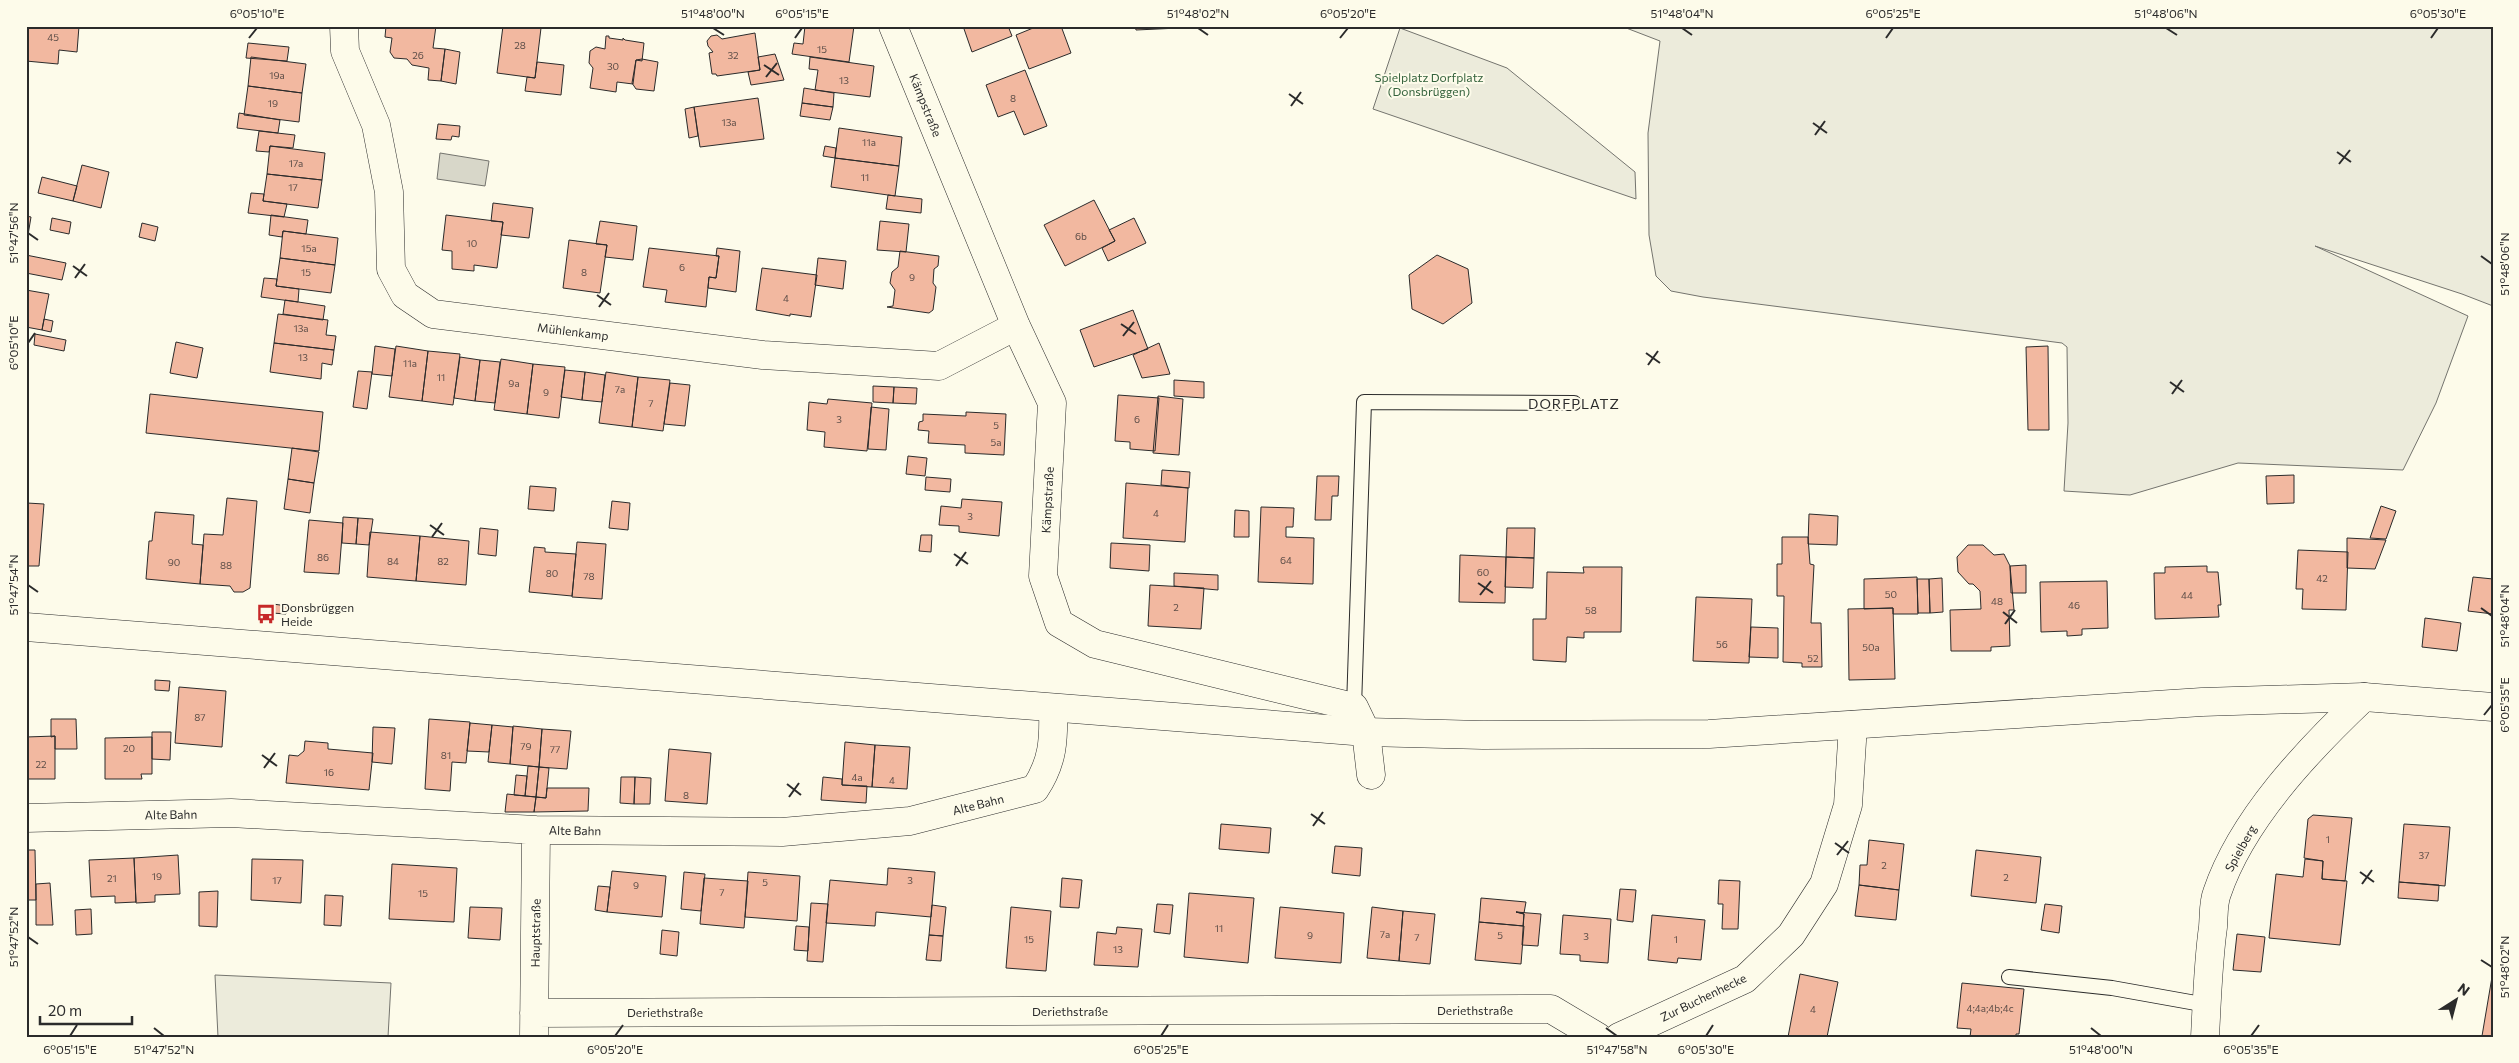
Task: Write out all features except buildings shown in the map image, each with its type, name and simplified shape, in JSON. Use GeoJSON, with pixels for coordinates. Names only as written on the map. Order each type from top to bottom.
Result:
{"type":"FeatureCollection","features":[{"type":"Feature","properties":{"kind":"street","name":"Mühlenkamp"},"geometry":{"type":"LineString","coordinates":[[344,26],[345,51],[376,125],[389,192],[391,268],[405,295],[433,314],[763,355],[939,366],[1016,326]]}},
{"type":"Feature","properties":{"kind":"street","name":"Kämpstraße"},"geometry":{"type":"LineString","coordinates":[[893,26],[1016,326],[1052,403],[1044,576],[1059,623],[1094,644],[1354,707]]}},
{"type":"Feature","properties":{"kind":"street"},"geometry":{"type":"LineString","coordinates":[[26,627],[1366,732],[1483,736],[1709,734],[2202,702],[2364,697],[2493,707]]}},
{"type":"Feature","properties":{"kind":"street","name":"Spielberg"},"geometry":{"type":"LineString","coordinates":[[2206,1037],[2209,956],[2216,894],[2233,857],[2266,804],[2337,723],[2364,697]]}},
{"type":"Feature","properties":{"kind":"street"},"geometry":{"type":"LineString","coordinates":[[1354,707],[1366,732],[1370,775]]}},
{"type":"Feature","properties":{"kind":"street","name":"Alte Bahn"},"geometry":{"type":"LineString","coordinates":[[26,818],[232,813],[536,830],[782,832],[910,821],[1035,789],[1046,773],[1054,742],[1053,708]]}},
{"type":"Feature","properties":{"kind":"street","name":"Zur Buchenhecke"},"geometry":{"type":"LineString","coordinates":[[1620,1037],[1745,979],[1791,936],[1824,884],[1848,805],[1853,725]]}},
{"type":"Feature","properties":{"kind":"street","name":"Hauptstraße"},"geometry":{"type":"LineString","coordinates":[[534,1025],[536,830]]}},
{"type":"Feature","properties":{"kind":"street","name":"Deriethstraße"},"geometry":{"type":"LineString","coordinates":[[534,1025],[1551,1010],[1598,1037]]}},
{"type":"Feature","properties":{"kind":"lane"},"geometry":{"type":"LineString","coordinates":[[1354,707],[1364,402],[1574,403]]}},
{"type":"Feature","properties":{"kind":"lane"},"geometry":{"type":"LineString","coordinates":[[2009,977],[2112,988],[2207,1005]]}},
{"type":"Feature","properties":{"kind":"green space"},"geometry":{"type":"Polygon","coordinates":[[[1621,26],[2493,26],[2493,306],[2315,246],[2468,316],[2436,403],[2403,470],[2238,463],[2130,495],[2064,491],[2068,423],[2067,347],[2062,343],[1703,297],[1671,291],[1656,276],[1649,235],[1648,133],[1660,41],[1621,26]]]}},
{"type":"Feature","properties":{"kind":"green space","name":"Spielplatz Dorfplatz (Donsbrüggen)"},"geometry":{"type":"Polygon","coordinates":[[[1400,28],[1507,68],[1635,172],[1636,199],[1373,109],[1400,28]]]}},
{"type":"Feature","properties":{"kind":"green space"},"geometry":{"type":"Polygon","coordinates":[[[215,975],[391,983],[388,1037],[218,1037],[215,975]]]}},
{"type":"Feature","properties":{"kind":"shaded area"},"geometry":{"type":"Polygon","coordinates":[[[440,153],[489,161],[485,186],[437,179],[440,153]]]}},
{"type":"Feature","properties":{"kind":"place","name":"Donsbrüggen Heide"},"geometry":{"type":"Point","coordinates":[266,614]}},
{"type":"Feature","properties":{"kind":"district","name":"DORFPLATZ"},"geometry":{"type":"Point","coordinates":[1574,403]}}]}
